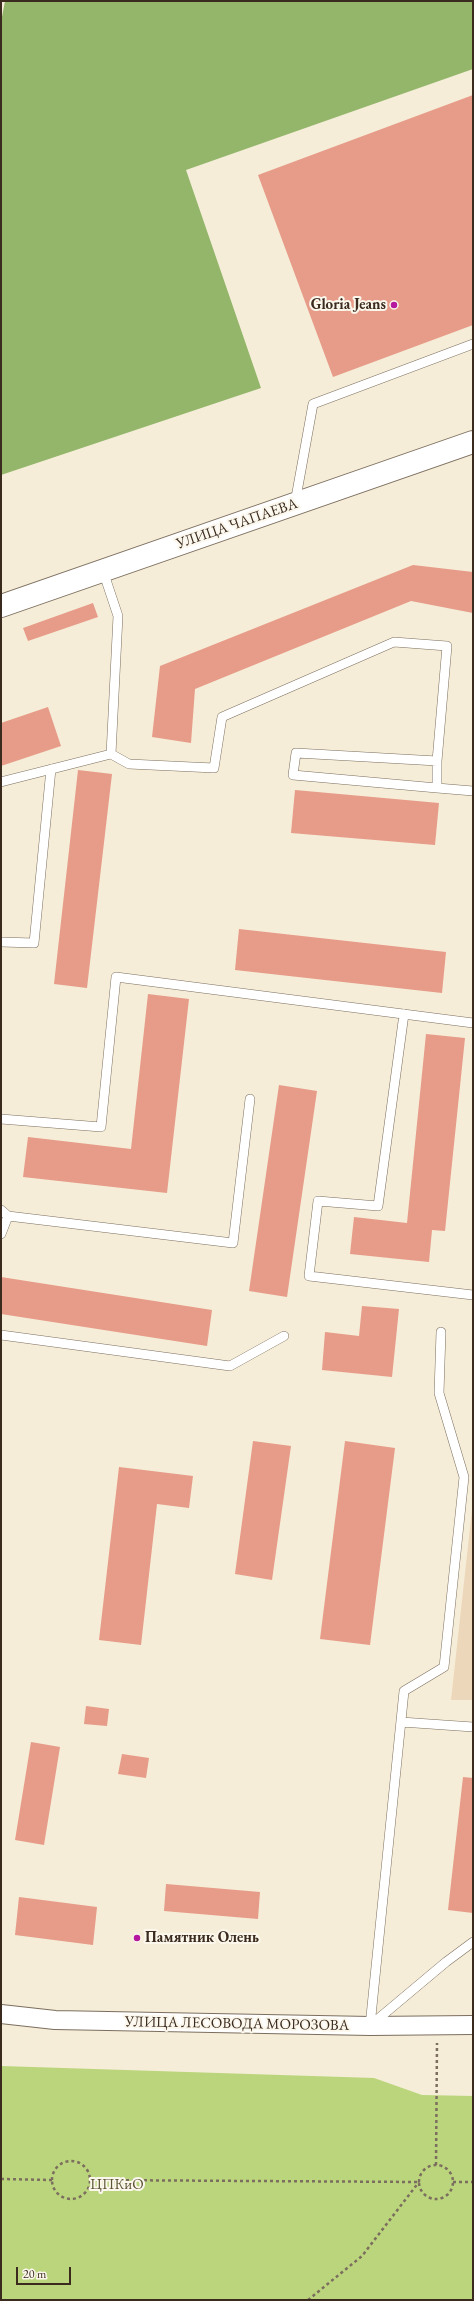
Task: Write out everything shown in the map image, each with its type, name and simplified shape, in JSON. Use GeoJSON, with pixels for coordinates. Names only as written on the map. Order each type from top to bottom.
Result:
{"type":"FeatureCollection","features":[{"type":"Feature","properties":{"kind":"main road","name":"УЛИЦА ЧАПАЕВА"},"geometry":{"type":"LineString","coordinates":[[1,606],[473,442]]}},
{"type":"Feature","properties":{"kind":"street","name":"УЛИЦА ЛЕСОВОДА МОРОЗОВА"},"geometry":{"type":"LineString","coordinates":[[1,2014],[55,2020],[370,2026],[473,2025]]}},
{"type":"Feature","properties":{"kind":"lane"},"geometry":{"type":"LineString","coordinates":[[295,504],[313,404],[473,344]]}},
{"type":"Feature","properties":{"kind":"lane"},"geometry":{"type":"LineString","coordinates":[[103,571],[118,616],[111,754]]}},
{"type":"Feature","properties":{"kind":"lane"},"geometry":{"type":"LineString","coordinates":[[1,782],[111,754],[129,764],[214,768],[222,717],[394,642],[447,646],[437,760],[437,788]]}},
{"type":"Feature","properties":{"kind":"lane"},"geometry":{"type":"LineString","coordinates":[[437,760],[296,753],[293,775],[473,791]]}},
{"type":"Feature","properties":{"kind":"lane"},"geometry":{"type":"LineString","coordinates":[[1,942],[34,943],[51,769]]}},
{"type":"Feature","properties":{"kind":"lane"},"geometry":{"type":"LineString","coordinates":[[1,1119],[101,1127],[116,977],[473,1023]]}},
{"type":"Feature","properties":{"kind":"lane"},"geometry":{"type":"LineString","coordinates":[[404,1014],[378,1206],[318,1201],[309,1276],[473,1295]]}},
{"type":"Feature","properties":{"kind":"lane"},"geometry":{"type":"LineString","coordinates":[[1,1234],[5,1213],[233,1243],[250,1099]]}},
{"type":"Feature","properties":{"kind":"lane"},"geometry":{"type":"LineString","coordinates":[[370,2026],[404,1691],[444,1667],[464,1485],[464,1477],[439,1393],[441,1332]]}},
{"type":"Feature","properties":{"kind":"lane"},"geometry":{"type":"LineString","coordinates":[[1,1335],[230,1366],[284,1336]]}},
{"type":"Feature","properties":{"kind":"lane"},"geometry":{"type":"LineString","coordinates":[[401,1722],[473,1727]]}},
{"type":"Feature","properties":{"kind":"lane"},"geometry":{"type":"LineString","coordinates":[[370,2026],[446,1962],[473,1942]]}},
{"type":"Feature","properties":{"kind":"path"},"geometry":{"type":"LineString","coordinates":[[436,2165],[437,2026]]}},
{"type":"Feature","properties":{"kind":"path"},"geometry":{"type":"LineString","coordinates":[[71,2161],[85,2167],[90,2180],[85,2193],[71,2199],[58,2193],[52,2180],[58,2166],[71,2161]]}},
{"type":"Feature","properties":{"kind":"path"},"geometry":{"type":"LineString","coordinates":[[308,2300],[362,2256],[419,2182],[424,2170],[436,2165],[449,2170],[453,2182],[448,2194],[436,2200],[424,2194],[419,2182]]}},
{"type":"Feature","properties":{"kind":"path"},"geometry":{"type":"LineString","coordinates":[[1,2180],[52,2180]]}},
{"type":"Feature","properties":{"kind":"path"},"geometry":{"type":"LineString","coordinates":[[90,2180],[419,2182]]}},
{"type":"Feature","properties":{"kind":"path"},"geometry":{"type":"LineString","coordinates":[[453,2182],[473,2182]]}},
{"type":"Feature","properties":{"kind":"shaded area"},"geometry":{"type":"Polygon","coordinates":[[[473,1501],[473,1700],[451,1700],[473,1501]]]}},
{"type":"Feature","properties":{"kind":"green space"},"geometry":{"type":"Polygon","coordinates":[[[5,1],[473,1],[473,69],[186,170],[261,388],[1,475],[1,22],[5,1]]]}},
{"type":"Feature","properties":{"kind":"green space","name":"ЦПКиО"},"geometry":{"type":"Polygon","coordinates":[[[1,2066],[374,2078],[422,2095],[473,2096],[473,2300],[1,2300],[1,2066]]]}},
{"type":"Feature","properties":{"kind":"building"},"geometry":{"type":"Polygon","coordinates":[[[473,95],[473,325],[333,377],[258,175],[473,95]]]}},
{"type":"Feature","properties":{"kind":"building"},"geometry":{"type":"Polygon","coordinates":[[[413,565],[473,572],[473,613],[411,601],[195,689],[191,743],[152,737],[160,666],[413,565]]]}},
{"type":"Feature","properties":{"kind":"building"},"geometry":{"type":"Polygon","coordinates":[[[93,603],[98,617],[28,641],[23,628],[93,603]]]}},
{"type":"Feature","properties":{"kind":"building"},"geometry":{"type":"Polygon","coordinates":[[[48,707],[61,746],[1,766],[1,723],[48,707]]]}},
{"type":"Feature","properties":{"kind":"building"},"geometry":{"type":"Polygon","coordinates":[[[78,770],[112,774],[87,988],[54,984],[78,770]]]}},
{"type":"Feature","properties":{"kind":"building"},"geometry":{"type":"Polygon","coordinates":[[[295,790],[439,803],[435,845],[291,833],[295,790]]]}},
{"type":"Feature","properties":{"kind":"building"},"geometry":{"type":"Polygon","coordinates":[[[239,929],[446,952],[442,993],[235,970],[239,929]]]}},
{"type":"Feature","properties":{"kind":"building"},"geometry":{"type":"Polygon","coordinates":[[[148,994],[189,999],[167,1193],[23,1177],[28,1137],[131,1149],[148,994]]]}},
{"type":"Feature","properties":{"kind":"building"},"geometry":{"type":"Polygon","coordinates":[[[426,1034],[465,1038],[445,1231],[432,1230],[429,1262],[350,1254],[354,1217],[407,1223],[426,1034]]]}},
{"type":"Feature","properties":{"kind":"building"},"geometry":{"type":"Polygon","coordinates":[[[279,1085],[317,1091],[287,1297],[249,1291],[279,1085]]]}},
{"type":"Feature","properties":{"kind":"building"},"geometry":{"type":"Polygon","coordinates":[[[1,1277],[212,1310],[207,1346],[1,1314],[1,1277]]]}},
{"type":"Feature","properties":{"kind":"building"},"geometry":{"type":"Polygon","coordinates":[[[362,1306],[399,1309],[392,1377],[322,1370],[325,1332],[359,1336],[362,1306]]]}},
{"type":"Feature","properties":{"kind":"building"},"geometry":{"type":"Polygon","coordinates":[[[253,1441],[291,1446],[272,1580],[235,1574],[253,1441]]]}},
{"type":"Feature","properties":{"kind":"building"},"geometry":{"type":"Polygon","coordinates":[[[345,1441],[395,1448],[370,1645],[320,1639],[345,1441]]]}},
{"type":"Feature","properties":{"kind":"building"},"geometry":{"type":"Polygon","coordinates":[[[119,1467],[193,1476],[189,1508],[157,1504],[141,1645],[99,1640],[119,1467]]]}},
{"type":"Feature","properties":{"kind":"building"},"geometry":{"type":"Polygon","coordinates":[[[86,1706],[109,1709],[107,1726],[84,1724],[86,1706]]]}},
{"type":"Feature","properties":{"kind":"building"},"geometry":{"type":"Polygon","coordinates":[[[31,1742],[60,1747],[44,1845],[15,1840],[31,1742]]]}},
{"type":"Feature","properties":{"kind":"building"},"geometry":{"type":"Polygon","coordinates":[[[122,1754],[149,1758],[146,1778],[118,1774],[122,1754]]]}},
{"type":"Feature","properties":{"kind":"building"},"geometry":{"type":"Polygon","coordinates":[[[463,1777],[473,1778],[473,1913],[448,1910],[463,1777]]]}},
{"type":"Feature","properties":{"kind":"building"},"geometry":{"type":"Polygon","coordinates":[[[166,1884],[260,1892],[258,1919],[164,1911],[166,1884]]]}},
{"type":"Feature","properties":{"kind":"building"},"geometry":{"type":"Polygon","coordinates":[[[19,1897],[97,1907],[93,1945],[15,1935],[19,1897]]]}},
{"type":"Feature","properties":{"kind":"place","name":"Gloria Jeans"},"geometry":{"type":"Point","coordinates":[394,305]}},
{"type":"Feature","properties":{"kind":"place","name":"Памятник Олень"},"geometry":{"type":"Point","coordinates":[137,1938]}}]}
